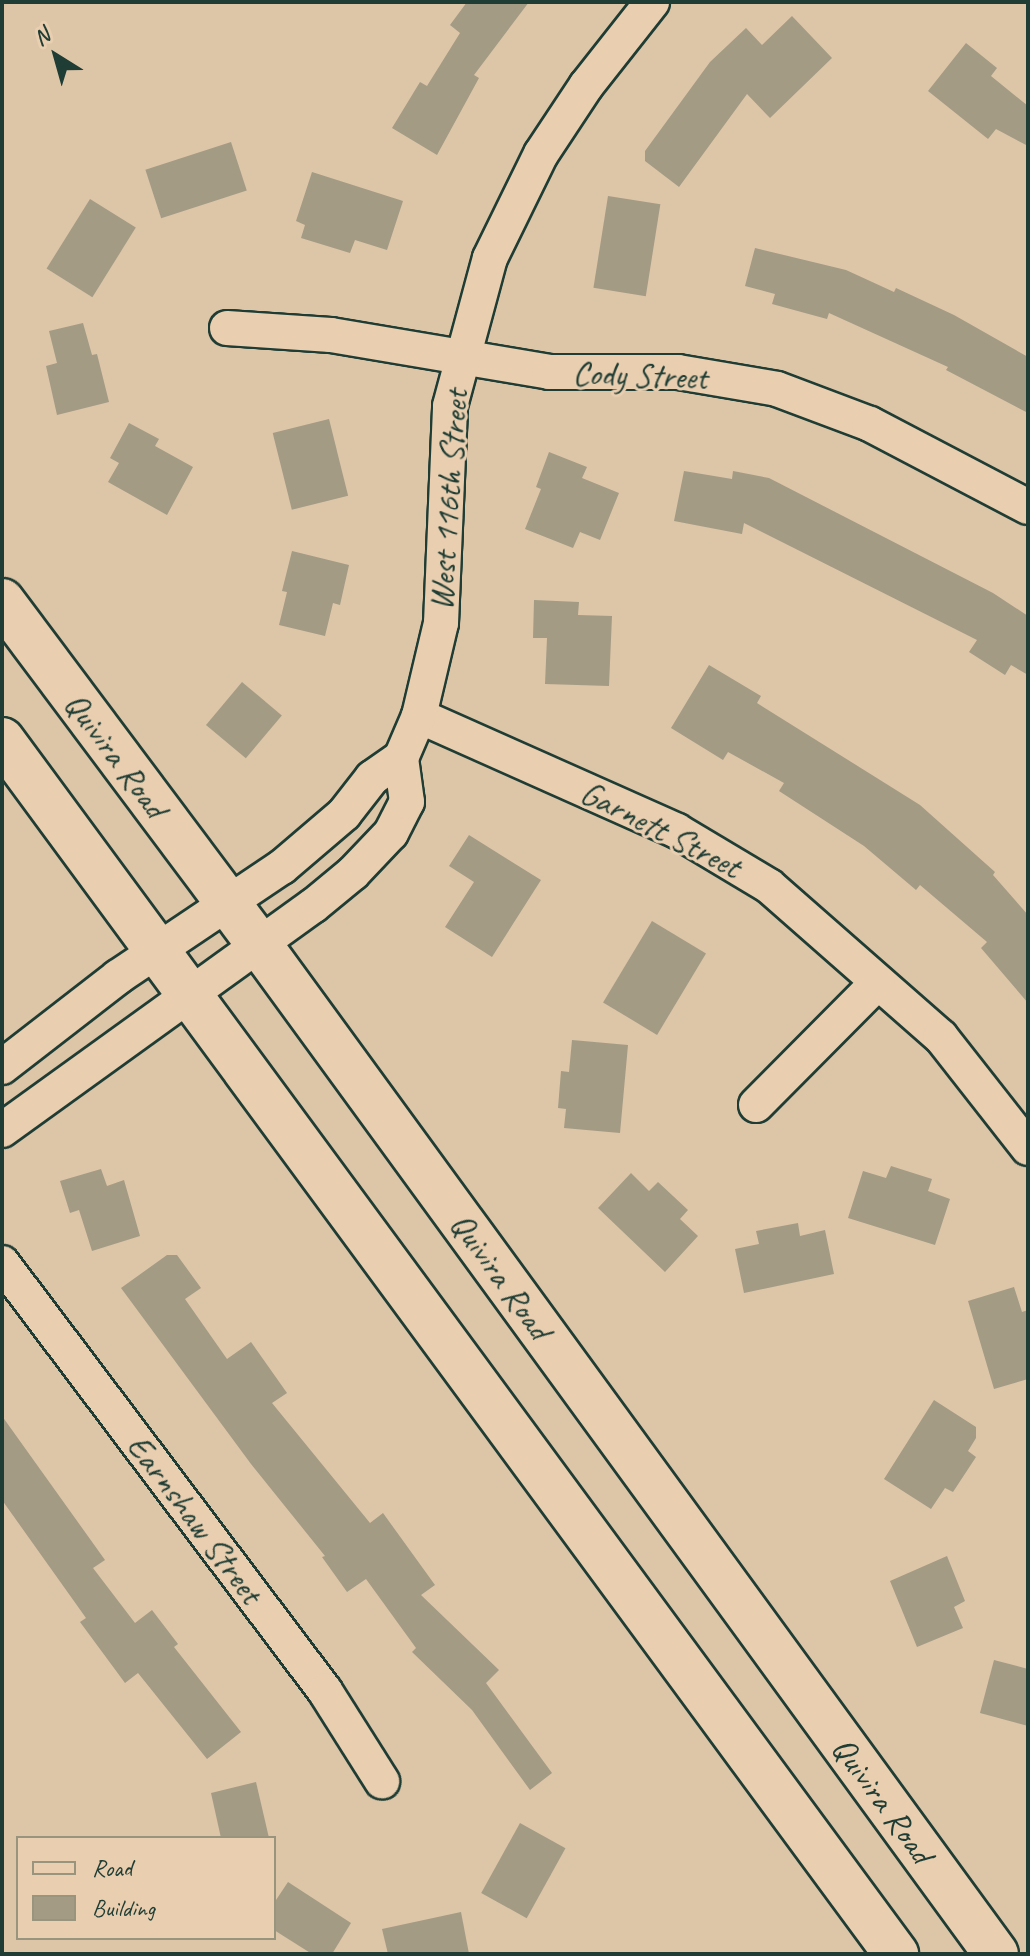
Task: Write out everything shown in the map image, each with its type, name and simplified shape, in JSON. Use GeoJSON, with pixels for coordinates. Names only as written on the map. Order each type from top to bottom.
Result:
{"type":"FeatureCollection","features":[{"type":"Feature","properties":{"kind":"main road","name":"Quivira Road"},"geometry":{"type":"LineString","coordinates":[[2,601],[259,944],[996,1954]]}},
{"type":"Feature","properties":{"kind":"main road"},"geometry":{"type":"LineString","coordinates":[[2,740],[896,1954]]}},
{"type":"Feature","properties":{"kind":"street","name":"West 116th Street"},"geometry":{"type":"LineString","coordinates":[[401,758],[419,716],[441,623],[450,406],[460,358],[490,258],[541,154],[586,86],[652,2]]}},
{"type":"Feature","properties":{"kind":"street","name":"Cody Street"},"geometry":{"type":"LineString","coordinates":[[227,328],[331,335],[549,372],[691,373],[777,389],[870,424],[1028,507]]}},
{"type":"Feature","properties":{"kind":"street","name":"Garnett Street"},"geometry":{"type":"LineString","coordinates":[[419,716],[677,831],[769,886],[941,1037],[1028,1148]]}},
{"type":"Feature","properties":{"kind":"street"},"geometry":{"type":"LineString","coordinates":[[2,1067],[118,977],[282,867],[344,814],[372,778],[401,758],[407,802],[391,833],[353,873],[2,1130]]}},
{"type":"Feature","properties":{"kind":"street"},"geometry":{"type":"LineString","coordinates":[[756,1105],[878,982]]}},
{"type":"Feature","properties":{"kind":"street","name":"Earnshaw Street"},"geometry":{"type":"LineString","coordinates":[[2,1263],[325,1691],[382,1781]]}},
{"type":"Feature","properties":{"kind":"building"},"geometry":{"type":"Polygon","coordinates":[[[467,2],[529,2],[474,75],[479,78],[437,155],[392,128],[420,82],[427,86],[460,33],[450,25],[467,2]]]}},
{"type":"Feature","properties":{"kind":"building"},"geometry":{"type":"Polygon","coordinates":[[[792,16],[832,58],[770,118],[747,94],[679,187],[645,161],[645,151],[710,62],[746,28],[762,45],[792,16]]]}},
{"type":"Feature","properties":{"kind":"building"},"geometry":{"type":"Polygon","coordinates":[[[966,43],[997,68],[991,76],[1028,106],[1028,146],[996,129],[988,139],[928,91],[966,43]]]}},
{"type":"Feature","properties":{"kind":"building"},"geometry":{"type":"Polygon","coordinates":[[[231,142],[247,191],[161,218],[145,170],[231,142]]]}},
{"type":"Feature","properties":{"kind":"building"},"geometry":{"type":"Polygon","coordinates":[[[312,172],[403,201],[387,250],[355,240],[350,253],[301,238],[305,225],[296,221],[312,172]]]}},
{"type":"Feature","properties":{"kind":"building"},"geometry":{"type":"Polygon","coordinates":[[[608,196],[660,204],[646,296],[593,288],[608,196]]]}},
{"type":"Feature","properties":{"kind":"building"},"geometry":{"type":"Polygon","coordinates":[[[90,199],[136,228],[92,297],[47,269],[90,199]]]}},
{"type":"Feature","properties":{"kind":"building"},"geometry":{"type":"Polygon","coordinates":[[[755,248],[846,270],[894,292],[896,288],[954,315],[1028,357],[1028,413],[946,370],[948,367],[829,313],[827,319],[772,304],[775,294],[745,286],[755,248]]]}},
{"type":"Feature","properties":{"kind":"building"},"geometry":{"type":"Polygon","coordinates":[[[83,323],[92,355],[97,354],[109,402],[57,415],[46,366],[57,363],[49,331],[83,323]]]}},
{"type":"Feature","properties":{"kind":"building"},"geometry":{"type":"Polygon","coordinates":[[[329,419],[348,496],[292,510],[273,433],[329,419]]]}},
{"type":"Feature","properties":{"kind":"building"},"geometry":{"type":"Polygon","coordinates":[[[129,423],[159,439],[155,446],[193,467],[167,515],[108,482],[119,463],[110,458],[129,423]]]}},
{"type":"Feature","properties":{"kind":"building"},"geometry":{"type":"Polygon","coordinates":[[[549,452],[587,467],[582,478],[619,493],[600,540],[580,532],[573,548],[525,529],[541,489],[536,487],[549,452]]]}},
{"type":"Feature","properties":{"kind":"building"},"geometry":{"type":"Polygon","coordinates":[[[684,471],[732,479],[733,471],[769,478],[993,593],[1028,616],[1028,675],[1011,665],[1005,675],[969,652],[977,640],[744,523],[742,534],[674,521],[684,471]]]}},
{"type":"Feature","properties":{"kind":"building"},"geometry":{"type":"Polygon","coordinates":[[[292,551],[349,565],[340,605],[333,603],[325,636],[279,625],[287,592],[282,591],[292,551]]]}},
{"type":"Feature","properties":{"kind":"building"},"geometry":{"type":"Polygon","coordinates":[[[534,600],[579,602],[578,615],[612,616],[609,686],[545,684],[547,638],[533,638],[534,600]]]}},
{"type":"Feature","properties":{"kind":"building"},"geometry":{"type":"Polygon","coordinates":[[[709,665],[761,696],[757,703],[920,805],[995,872],[993,875],[1028,915],[1028,1003],[981,948],[987,942],[920,885],[916,890],[864,846],[779,791],[784,783],[728,752],[723,760],[671,728],[709,665]]]}},
{"type":"Feature","properties":{"kind":"building"},"geometry":{"type":"Polygon","coordinates":[[[242,682],[282,715],[246,758],[206,725],[242,682]]]}},
{"type":"Feature","properties":{"kind":"building"},"geometry":{"type":"Polygon","coordinates":[[[469,835],[541,880],[492,957],[445,927],[474,882],[449,866],[469,835]]]}},
{"type":"Feature","properties":{"kind":"building"},"geometry":{"type":"Polygon","coordinates":[[[652,921],[706,953],[657,1035],[603,1002],[652,921]]]}},
{"type":"Feature","properties":{"kind":"building"},"geometry":{"type":"Polygon","coordinates":[[[572,1040],[628,1045],[620,1133],[564,1128],[566,1109],[558,1108],[561,1071],[569,1072],[572,1040]]]}},
{"type":"Feature","properties":{"kind":"building"},"geometry":{"type":"Polygon","coordinates":[[[891,1166],[932,1179],[928,1191],[950,1199],[935,1245],[848,1218],[863,1171],[886,1178],[891,1166]]]}},
{"type":"Feature","properties":{"kind":"building"},"geometry":{"type":"Polygon","coordinates":[[[101,1169],[107,1186],[124,1180],[140,1236],[92,1251],[79,1210],[70,1213],[60,1181],[101,1169]]]}},
{"type":"Feature","properties":{"kind":"building"},"geometry":{"type":"Polygon","coordinates":[[[631,1173],[649,1191],[658,1182],[688,1210],[680,1219],[698,1236],[665,1272],[598,1208],[631,1173]]]}},
{"type":"Feature","properties":{"kind":"building"},"geometry":{"type":"Polygon","coordinates":[[[798,1223],[800,1236],[825,1230],[834,1274],[744,1293],[735,1249],[759,1244],[756,1231],[798,1223]]]}},
{"type":"Feature","properties":{"kind":"building"},"geometry":{"type":"Polygon","coordinates":[[[167,1255],[177,1255],[201,1288],[185,1299],[227,1359],[251,1342],[287,1393],[272,1403],[370,1523],[383,1513],[435,1585],[421,1595],[499,1670],[486,1683],[552,1773],[530,1790],[472,1710],[412,1652],[416,1648],[366,1579],[347,1592],[322,1557],[325,1556],[251,1464],[121,1288],[167,1255]]]}},
{"type":"Feature","properties":{"kind":"building"},"geometry":{"type":"Polygon","coordinates":[[[1014,1287],[1022,1312],[1028,1310],[1028,1379],[994,1389],[968,1301],[1014,1287]]]}},
{"type":"Feature","properties":{"kind":"building"},"geometry":{"type":"Polygon","coordinates":[[[934,1400],[976,1427],[976,1438],[968,1451],[976,1457],[953,1492],[945,1488],[931,1509],[884,1479],[934,1400]]]}},
{"type":"Feature","properties":{"kind":"building"},"geometry":{"type":"Polygon","coordinates":[[[2,1416],[105,1560],[93,1568],[135,1623],[152,1610],[178,1644],[174,1647],[241,1732],[207,1759],[138,1673],[125,1683],[80,1622],[86,1618],[2,1500],[2,1416]]]}},
{"type":"Feature","properties":{"kind":"building"},"geometry":{"type":"Polygon","coordinates":[[[947,1556],[965,1601],[954,1607],[963,1628],[917,1647],[890,1581],[947,1556]]]}},
{"type":"Feature","properties":{"kind":"building"},"geometry":{"type":"Polygon","coordinates":[[[994,1660],[1028,1669],[1028,1726],[980,1713],[994,1660]]]}},
{"type":"Feature","properties":{"kind":"building"},"geometry":{"type":"Polygon","coordinates":[[[256,1782],[269,1836],[221,1836],[211,1793],[256,1782]]]}},
{"type":"Feature","properties":{"kind":"building"},"geometry":{"type":"Polygon","coordinates":[[[520,1823],[565,1848],[527,1918],[481,1893],[520,1823]]]}},
{"type":"Feature","properties":{"kind":"building"},"geometry":{"type":"Polygon","coordinates":[[[288,1882],[351,1923],[332,1954],[312,1954],[276,1931],[276,1900],[288,1882]]]}},
{"type":"Feature","properties":{"kind":"building"},"geometry":{"type":"Polygon","coordinates":[[[461,1912],[469,1954],[388,1954],[382,1929],[461,1912]]]}}]}
